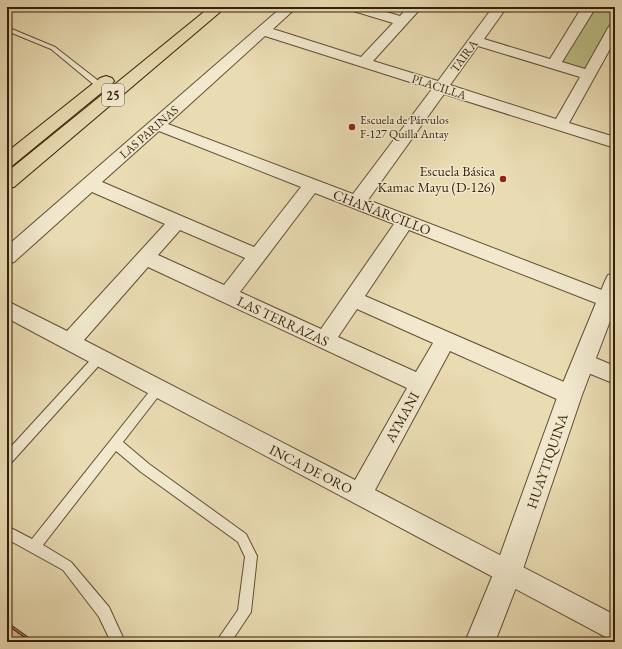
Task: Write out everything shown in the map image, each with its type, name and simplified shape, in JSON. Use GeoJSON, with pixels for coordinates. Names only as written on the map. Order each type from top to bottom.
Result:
{"type":"FeatureCollection","features":[{"type":"Feature","properties":{"kind":"highway","name":"25"},"geometry":{"type":"LineString","coordinates":[[7,160],[199,7]]}},
{"type":"Feature","properties":{"kind":"highway","name":"25"},"geometry":{"type":"LineString","coordinates":[[7,182],[219,7]]}},
{"type":"Feature","properties":{"kind":"street","name":"LAS PARINAS"},"geometry":{"type":"LineString","coordinates":[[7,257],[290,7]]}},
{"type":"Feature","properties":{"kind":"street"},"geometry":{"type":"LineString","coordinates":[[355,7],[373,9],[402,21]]}},
{"type":"Feature","properties":{"kind":"street"},"geometry":{"type":"LineString","coordinates":[[364,63],[415,7]]}},
{"type":"Feature","properties":{"kind":"street","name":"TAIRA"},"geometry":{"type":"LineString","coordinates":[[357,202],[500,7]]}},
{"type":"Feature","properties":{"kind":"street"},"geometry":{"type":"LineString","coordinates":[[554,64],[589,7]]}},
{"type":"Feature","properties":{"kind":"street"},"geometry":{"type":"LineString","coordinates":[[560,126],[615,28]]}},
{"type":"Feature","properties":{"kind":"street","name":"PLACILLA"},"geometry":{"type":"LineString","coordinates":[[264,31],[615,143]]}},
{"type":"Feature","properties":{"kind":"street"},"geometry":{"type":"LineString","coordinates":[[476,41],[589,75]]}},
{"type":"Feature","properties":{"kind":"street","name":"CHAÑARCILLO"},"geometry":{"type":"LineString","coordinates":[[157,125],[406,221],[613,286]]}},
{"type":"Feature","properties":{"kind":"street"},"geometry":{"type":"LineString","coordinates":[[90,184],[257,256]]}},
{"type":"Feature","properties":{"kind":"street"},"geometry":{"type":"LineString","coordinates":[[227,295],[312,185]]}},
{"type":"Feature","properties":{"kind":"street"},"geometry":{"type":"LineString","coordinates":[[325,340],[406,221]]}},
{"type":"Feature","properties":{"kind":"street"},"geometry":{"type":"LineString","coordinates":[[70,342],[177,222]]}},
{"type":"Feature","properties":{"kind":"street","name":"LAS TERRAZAS"},"geometry":{"type":"LineString","coordinates":[[145,257],[420,384]]}},
{"type":"Feature","properties":{"kind":"street","name":"HUAYTIQUINA"},"geometry":{"type":"LineString","coordinates":[[480,642],[508,572],[570,395],[613,286]]}},
{"type":"Feature","properties":{"kind":"street"},"geometry":{"type":"LineString","coordinates":[[353,299],[570,395]]}},
{"type":"Feature","properties":{"kind":"street","name":"INCA DE ORO"},"geometry":{"type":"LineString","coordinates":[[7,309],[157,390],[360,494],[615,630]]}},
{"type":"Feature","properties":{"kind":"street","name":"AYMANI"},"geometry":{"type":"LineString","coordinates":[[360,494],[445,340]]}},
{"type":"Feature","properties":{"kind":"street"},"geometry":{"type":"LineString","coordinates":[[583,362],[615,375]]}},
{"type":"Feature","properties":{"kind":"lane"},"geometry":{"type":"LineString","coordinates":[[7,29],[53,48],[101,86]]}},
{"type":"Feature","properties":{"kind":"lane"},"geometry":{"type":"LineString","coordinates":[[7,459],[99,358]]}},
{"type":"Feature","properties":{"kind":"lane"},"geometry":{"type":"LineString","coordinates":[[34,547],[157,390]]}},
{"type":"Feature","properties":{"kind":"lane"},"geometry":{"type":"LineString","coordinates":[[116,442],[145,468],[242,538],[251,556],[244,612],[223,642]]}},
{"type":"Feature","properties":{"kind":"lane"},"geometry":{"type":"LineString","coordinates":[[7,532],[68,566],[104,612],[118,642]]}},
{"type":"Feature","properties":{"kind":"green space"},"geometry":{"type":"Polygon","coordinates":[[[593,7],[615,8],[615,20],[585,71],[558,63],[593,7]]]}},
{"type":"Feature","properties":{"kind":"building"},"geometry":{"type":"Polygon","coordinates":[[[7,625],[31,642],[7,642],[7,625]]]}},
{"type":"Feature","properties":{"kind":"place","name":"Escuela de Párvulos F-127 Quilla Antay"},"geometry":{"type":"Point","coordinates":[352,127]}},
{"type":"Feature","properties":{"kind":"place","name":"Escuela Básica Kamac Mayu (D-126)"},"geometry":{"type":"Point","coordinates":[503,179]}}]}
